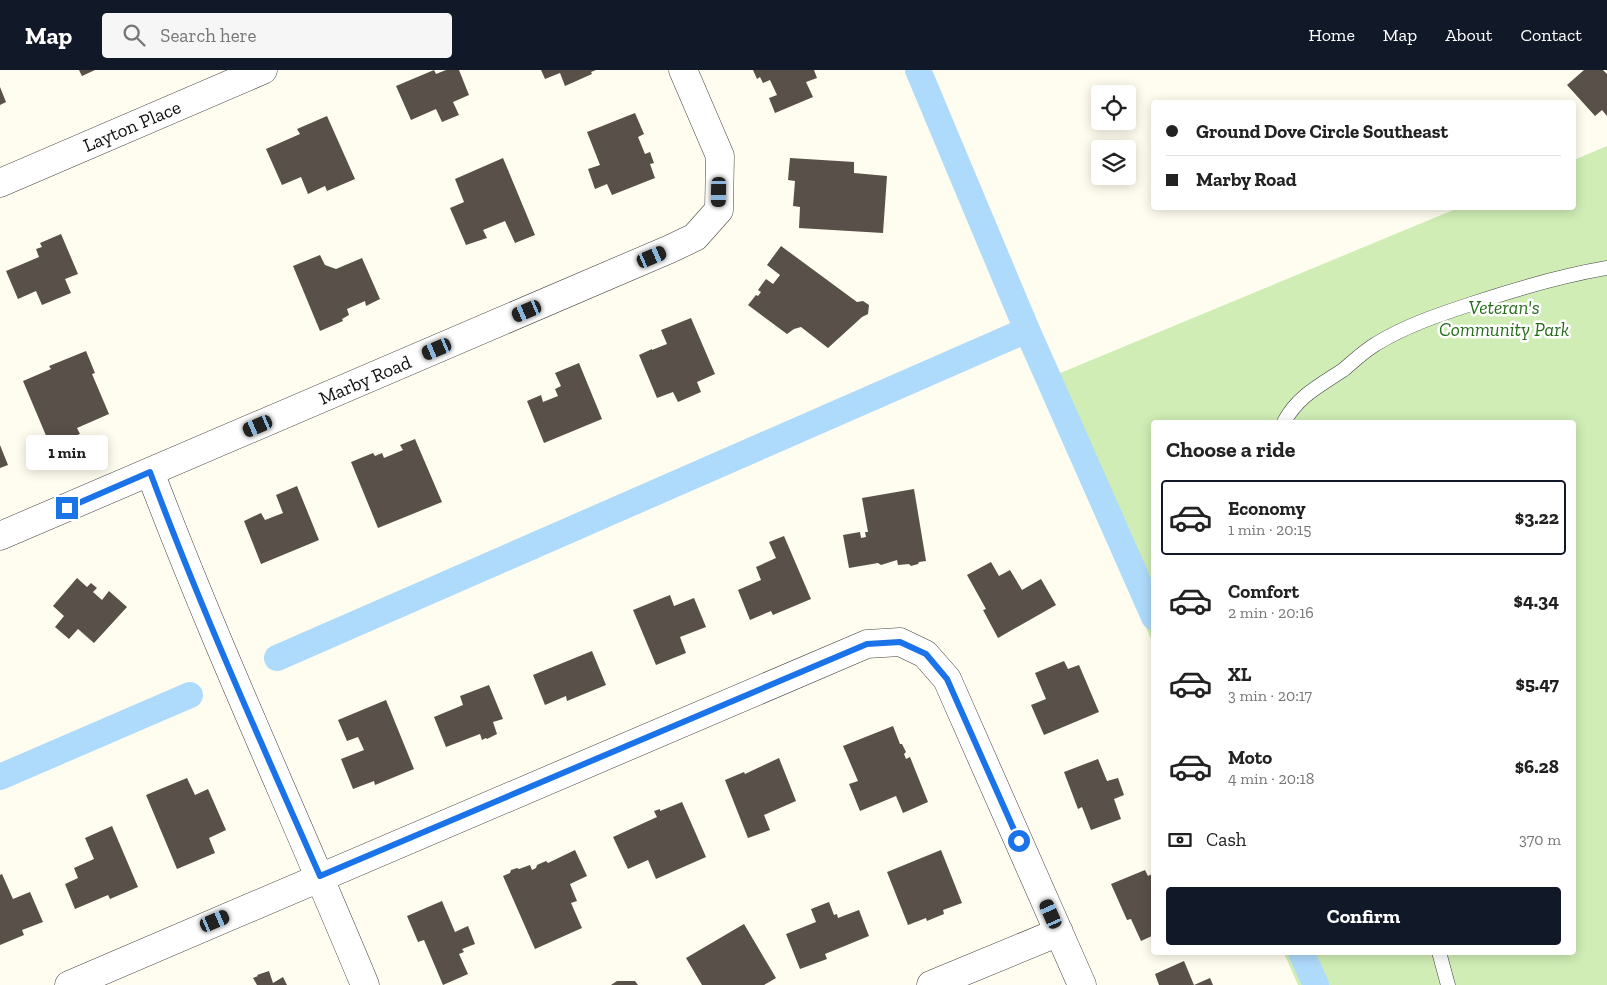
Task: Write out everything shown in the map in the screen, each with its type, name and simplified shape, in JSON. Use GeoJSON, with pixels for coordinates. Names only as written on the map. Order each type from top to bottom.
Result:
{"type":"FeatureCollection","features":[{"type":"Feature","properties":{"kind":"street","name":"Layton Place"},"geometry":{"type":"LineString","coordinates":[[0,183],[263,70]]}},
{"type":"Feature","properties":{"kind":"street","name":"Marby Road"},"geometry":{"type":"LineString","coordinates":[[0,536],[670,250],[695,236],[719,210],[720,156],[682,70]]}},
{"type":"Feature","properties":{"kind":"street"},"geometry":{"type":"LineString","coordinates":[[150,472],[174,537],[237,687],[366,985]]}},
{"type":"Feature","properties":{"kind":"street"},"geometry":{"type":"LineString","coordinates":[[69,985],[320,876],[867,644],[900,642],[926,654],[947,679],[1082,985]]}},
{"type":"Feature","properties":{"kind":"street"},"geometry":{"type":"LineString","coordinates":[[931,985],[1059,932]]}},
{"type":"Feature","properties":{"kind":"lane"},"geometry":{"type":"LineString","coordinates":[[1285,420],[1289,413],[1310,391],[1342,370],[1375,344],[1410,325],[1519,288],[1571,274],[1607,268]]}},
{"type":"Feature","properties":{"kind":"lane"},"geometry":{"type":"LineString","coordinates":[[1441,955],[1448,985]]}},
{"type":"Feature","properties":{"kind":"green space","name":"Veteran's Community Park"},"geometry":{"type":"Polygon","coordinates":[[[1607,146],[1607,985],[1298,985],[1285,955],[1576,955],[1576,420],[1151,420],[1151,639],[1041,381],[1453,210],[1576,210],[1576,159],[1607,146]]]}},
{"type":"Feature","properties":{"kind":"building"},"geometry":{"type":"Polygon","coordinates":[[[79,70],[95,70],[82,76],[79,70]]]}},
{"type":"Feature","properties":{"kind":"building"},"geometry":{"type":"Polygon","coordinates":[[[434,70],[436,74],[446,70],[459,70],[469,95],[453,102],[459,115],[442,122],[436,109],[411,120],[396,86],[434,70]]]}},
{"type":"Feature","properties":{"kind":"building"},"geometry":{"type":"Polygon","coordinates":[[[541,70],[596,70],[591,72],[592,74],[565,86],[560,73],[545,79],[541,70]]]}},
{"type":"Feature","properties":{"kind":"building"},"geometry":{"type":"Polygon","coordinates":[[[753,70],[814,70],[817,78],[806,82],[813,97],[775,113],[769,98],[777,95],[770,80],[763,83],[760,77],[757,79],[753,70]]]}},
{"type":"Feature","properties":{"kind":"building"},"geometry":{"type":"Polygon","coordinates":[[[1584,70],[1603,70],[1607,74],[1607,116],[1602,110],[1595,116],[1567,85],[1584,70]]]}},
{"type":"Feature","properties":{"kind":"building"},"geometry":{"type":"Polygon","coordinates":[[[0,87],[6,102],[0,105],[0,87]]]}},
{"type":"Feature","properties":{"kind":"building"},"geometry":{"type":"Polygon","coordinates":[[[635,113],[644,134],[638,137],[645,154],[650,152],[654,163],[650,164],[655,178],[612,195],[607,184],[595,189],[588,169],[600,165],[587,132],[635,113]]]}},
{"type":"Feature","properties":{"kind":"building"},"geometry":{"type":"Polygon","coordinates":[[[327,116],[355,179],[327,191],[325,186],[308,194],[301,177],[282,185],[266,149],[300,134],[297,129],[327,116]]]}},
{"type":"Feature","properties":{"kind":"building"},"geometry":{"type":"Polygon","coordinates":[[[503,158],[535,235],[515,243],[505,221],[483,230],[487,238],[466,245],[450,208],[464,202],[455,179],[503,158]]]}},
{"type":"Feature","properties":{"kind":"building"},"geometry":{"type":"Polygon","coordinates":[[[790,158],[854,162],[854,173],[887,176],[883,233],[799,228],[800,207],[793,206],[795,181],[788,180],[790,158]]]}},
{"type":"Feature","properties":{"kind":"building"},"geometry":{"type":"Polygon","coordinates":[[[61,234],[78,274],[65,279],[71,293],[42,305],[36,291],[18,299],[6,271],[39,257],[36,249],[42,247],[40,243],[61,234]]]}},
{"type":"Feature","properties":{"kind":"building"},"geometry":{"type":"Polygon","coordinates":[[[781,246],[857,302],[863,301],[869,305],[868,314],[862,317],[828,348],[801,327],[787,334],[748,305],[761,292],[758,290],[766,279],[773,284],[780,275],[767,265],[781,246]]]}},
{"type":"Feature","properties":{"kind":"building"},"geometry":{"type":"Polygon","coordinates":[[[320,255],[325,265],[336,269],[362,258],[380,299],[366,306],[365,301],[347,309],[349,315],[342,319],[343,321],[320,331],[293,266],[320,255]]]}},
{"type":"Feature","properties":{"kind":"building"},"geometry":{"type":"Polygon","coordinates":[[[691,318],[715,374],[697,382],[701,392],[678,402],[673,392],[657,398],[639,355],[667,344],[661,330],[691,318]]]}},
{"type":"Feature","properties":{"kind":"building"},"geometry":{"type":"Polygon","coordinates":[[[86,351],[95,373],[92,374],[109,414],[77,428],[80,434],[50,445],[23,381],[51,369],[49,366],[86,351]]]}},
{"type":"Feature","properties":{"kind":"building"},"geometry":{"type":"Polygon","coordinates":[[[579,363],[602,419],[544,443],[527,401],[541,395],[543,402],[558,396],[555,389],[561,386],[555,373],[579,363]]]}},
{"type":"Feature","properties":{"kind":"building"},"geometry":{"type":"Polygon","coordinates":[[[415,439],[442,502],[378,528],[351,462],[373,453],[375,456],[382,453],[384,458],[403,450],[400,445],[415,439]]]}},
{"type":"Feature","properties":{"kind":"building"},"geometry":{"type":"Polygon","coordinates":[[[0,445],[8,465],[0,468],[0,445]]]}},
{"type":"Feature","properties":{"kind":"building"},"geometry":{"type":"Polygon","coordinates":[[[297,486],[319,540],[261,564],[244,521],[261,513],[265,520],[283,513],[276,495],[297,486]]]}},
{"type":"Feature","properties":{"kind":"building"},"geometry":{"type":"Polygon","coordinates":[[[914,489],[926,561],[911,566],[909,564],[898,565],[897,560],[881,565],[878,563],[849,568],[843,535],[860,532],[861,538],[866,537],[865,532],[868,532],[862,498],[914,489]]]}},
{"type":"Feature","properties":{"kind":"building"},"geometry":{"type":"Polygon","coordinates":[[[784,536],[811,599],[773,615],[771,611],[750,620],[738,590],[761,580],[756,567],[776,558],[769,542],[784,536]]]}},
{"type":"Feature","properties":{"kind":"building"},"geometry":{"type":"Polygon","coordinates":[[[991,562],[999,576],[1010,570],[1022,590],[1041,579],[1056,605],[998,638],[983,610],[986,609],[967,575],[991,562]]]}},
{"type":"Feature","properties":{"kind":"building"},"geometry":{"type":"Polygon","coordinates":[[[77,578],[87,587],[91,583],[97,588],[93,592],[102,600],[109,591],[127,607],[94,643],[78,629],[69,639],[55,627],[64,616],[53,606],[77,578]]]}},
{"type":"Feature","properties":{"kind":"building"},"geometry":{"type":"Polygon","coordinates":[[[670,595],[674,606],[694,598],[706,627],[680,637],[686,653],[656,665],[633,610],[670,595]]]}},
{"type":"Feature","properties":{"kind":"building"},"geometry":{"type":"Polygon","coordinates":[[[592,651],[606,685],[567,701],[566,696],[545,705],[533,675],[592,651]]]}},
{"type":"Feature","properties":{"kind":"building"},"geometry":{"type":"Polygon","coordinates":[[[1064,661],[1068,669],[1079,665],[1099,712],[1044,735],[1031,705],[1046,699],[1035,673],[1064,661]]]}},
{"type":"Feature","properties":{"kind":"building"},"geometry":{"type":"Polygon","coordinates":[[[489,685],[503,719],[493,722],[497,734],[482,740],[480,734],[446,747],[434,717],[463,705],[460,696],[489,685]]]}},
{"type":"Feature","properties":{"kind":"building"},"geometry":{"type":"Polygon","coordinates":[[[386,700],[414,769],[375,785],[374,781],[353,789],[341,759],[364,750],[358,737],[347,741],[338,720],[386,700]]]}},
{"type":"Feature","properties":{"kind":"building"},"geometry":{"type":"Polygon","coordinates":[[[893,726],[900,744],[902,744],[906,752],[904,754],[906,759],[910,757],[928,802],[903,813],[896,796],[860,811],[849,784],[858,781],[843,746],[893,726]]]}},
{"type":"Feature","properties":{"kind":"building"},"geometry":{"type":"Polygon","coordinates":[[[779,758],[796,801],[764,815],[770,830],[748,838],[725,780],[744,772],[745,774],[779,758]]]}},
{"type":"Feature","properties":{"kind":"building"},"geometry":{"type":"Polygon","coordinates":[[[1098,759],[1107,781],[1118,778],[1124,795],[1114,799],[1121,819],[1091,830],[1082,807],[1078,809],[1064,772],[1098,759]]]}},
{"type":"Feature","properties":{"kind":"building"},"geometry":{"type":"Polygon","coordinates":[[[187,778],[195,795],[208,789],[226,830],[209,838],[215,853],[177,869],[146,795],[187,778]]]}},
{"type":"Feature","properties":{"kind":"building"},"geometry":{"type":"Polygon","coordinates":[[[682,802],[706,857],[656,879],[648,860],[628,869],[613,837],[657,817],[654,811],[660,809],[660,811],[682,802]]]}},
{"type":"Feature","properties":{"kind":"building"},"geometry":{"type":"Polygon","coordinates":[[[112,826],[138,887],[110,899],[108,895],[75,909],[65,884],[78,878],[74,868],[94,859],[85,838],[112,826]]]}},
{"type":"Feature","properties":{"kind":"building"},"geometry":{"type":"Polygon","coordinates":[[[575,850],[587,876],[570,884],[577,901],[571,903],[582,928],[535,949],[503,876],[510,873],[511,870],[530,865],[532,870],[537,865],[546,861],[548,863],[575,850]]]}},
{"type":"Feature","properties":{"kind":"building"},"geometry":{"type":"Polygon","coordinates":[[[941,850],[962,903],[943,910],[944,914],[927,921],[926,918],[908,925],[887,872],[941,850]]]}},
{"type":"Feature","properties":{"kind":"building"},"geometry":{"type":"Polygon","coordinates":[[[1145,870],[1148,876],[1151,874],[1151,936],[1141,941],[1131,919],[1127,920],[1111,884],[1145,870]]]}},
{"type":"Feature","properties":{"kind":"building"},"geometry":{"type":"Polygon","coordinates":[[[2,874],[13,899],[30,892],[43,922],[22,930],[24,935],[0,945],[0,875],[2,874]]]}},
{"type":"Feature","properties":{"kind":"building"},"geometry":{"type":"Polygon","coordinates":[[[442,901],[455,932],[468,926],[475,944],[462,949],[464,952],[459,954],[468,974],[443,985],[424,940],[418,942],[407,916],[442,901]]]}},
{"type":"Feature","properties":{"kind":"building"},"geometry":{"type":"Polygon","coordinates":[[[829,902],[834,915],[837,914],[838,918],[859,910],[869,936],[825,954],[827,959],[800,969],[786,934],[816,922],[811,909],[829,902]]]}},
{"type":"Feature","properties":{"kind":"building"},"geometry":{"type":"Polygon","coordinates":[[[744,924],[776,978],[764,985],[702,985],[686,958],[744,924]]]}},
{"type":"Feature","properties":{"kind":"building"},"geometry":{"type":"Polygon","coordinates":[[[1184,961],[1194,985],[1159,985],[1155,974],[1184,961]]]}},
{"type":"Feature","properties":{"kind":"building"},"geometry":{"type":"Polygon","coordinates":[[[269,971],[273,983],[283,977],[287,985],[257,985],[253,978],[269,971]]]}},
{"type":"Feature","properties":{"kind":"building"},"geometry":{"type":"Polygon","coordinates":[[[1210,978],[1213,985],[1194,985],[1210,978]]]}},
{"type":"Feature","properties":{"kind":"building"},"geometry":{"type":"Polygon","coordinates":[[[617,981],[635,981],[638,985],[611,985],[617,981]]]}},
{"type":"Feature","properties":{"kind":"waterway"},"geometry":{"type":"LineString","coordinates":[[277,658],[1027,330],[918,70]]}},
{"type":"Feature","properties":{"kind":"waterway"},"geometry":{"type":"LineString","coordinates":[[1027,330],[1151,610]]}},
{"type":"Feature","properties":{"kind":"waterway"},"geometry":{"type":"LineString","coordinates":[[0,777],[190,695]]}},
{"type":"Feature","properties":{"kind":"waterway"},"geometry":{"type":"LineString","coordinates":[[1302,955],[1316,985]]}},
{"type":"Feature","properties":{"kind":"route"},"geometry":{"type":"LineString","coordinates":[[67,508],[150,472],[174,537],[237,687],[320,876],[867,644],[900,642],[926,654],[947,679],[1019,841]]}}]}
